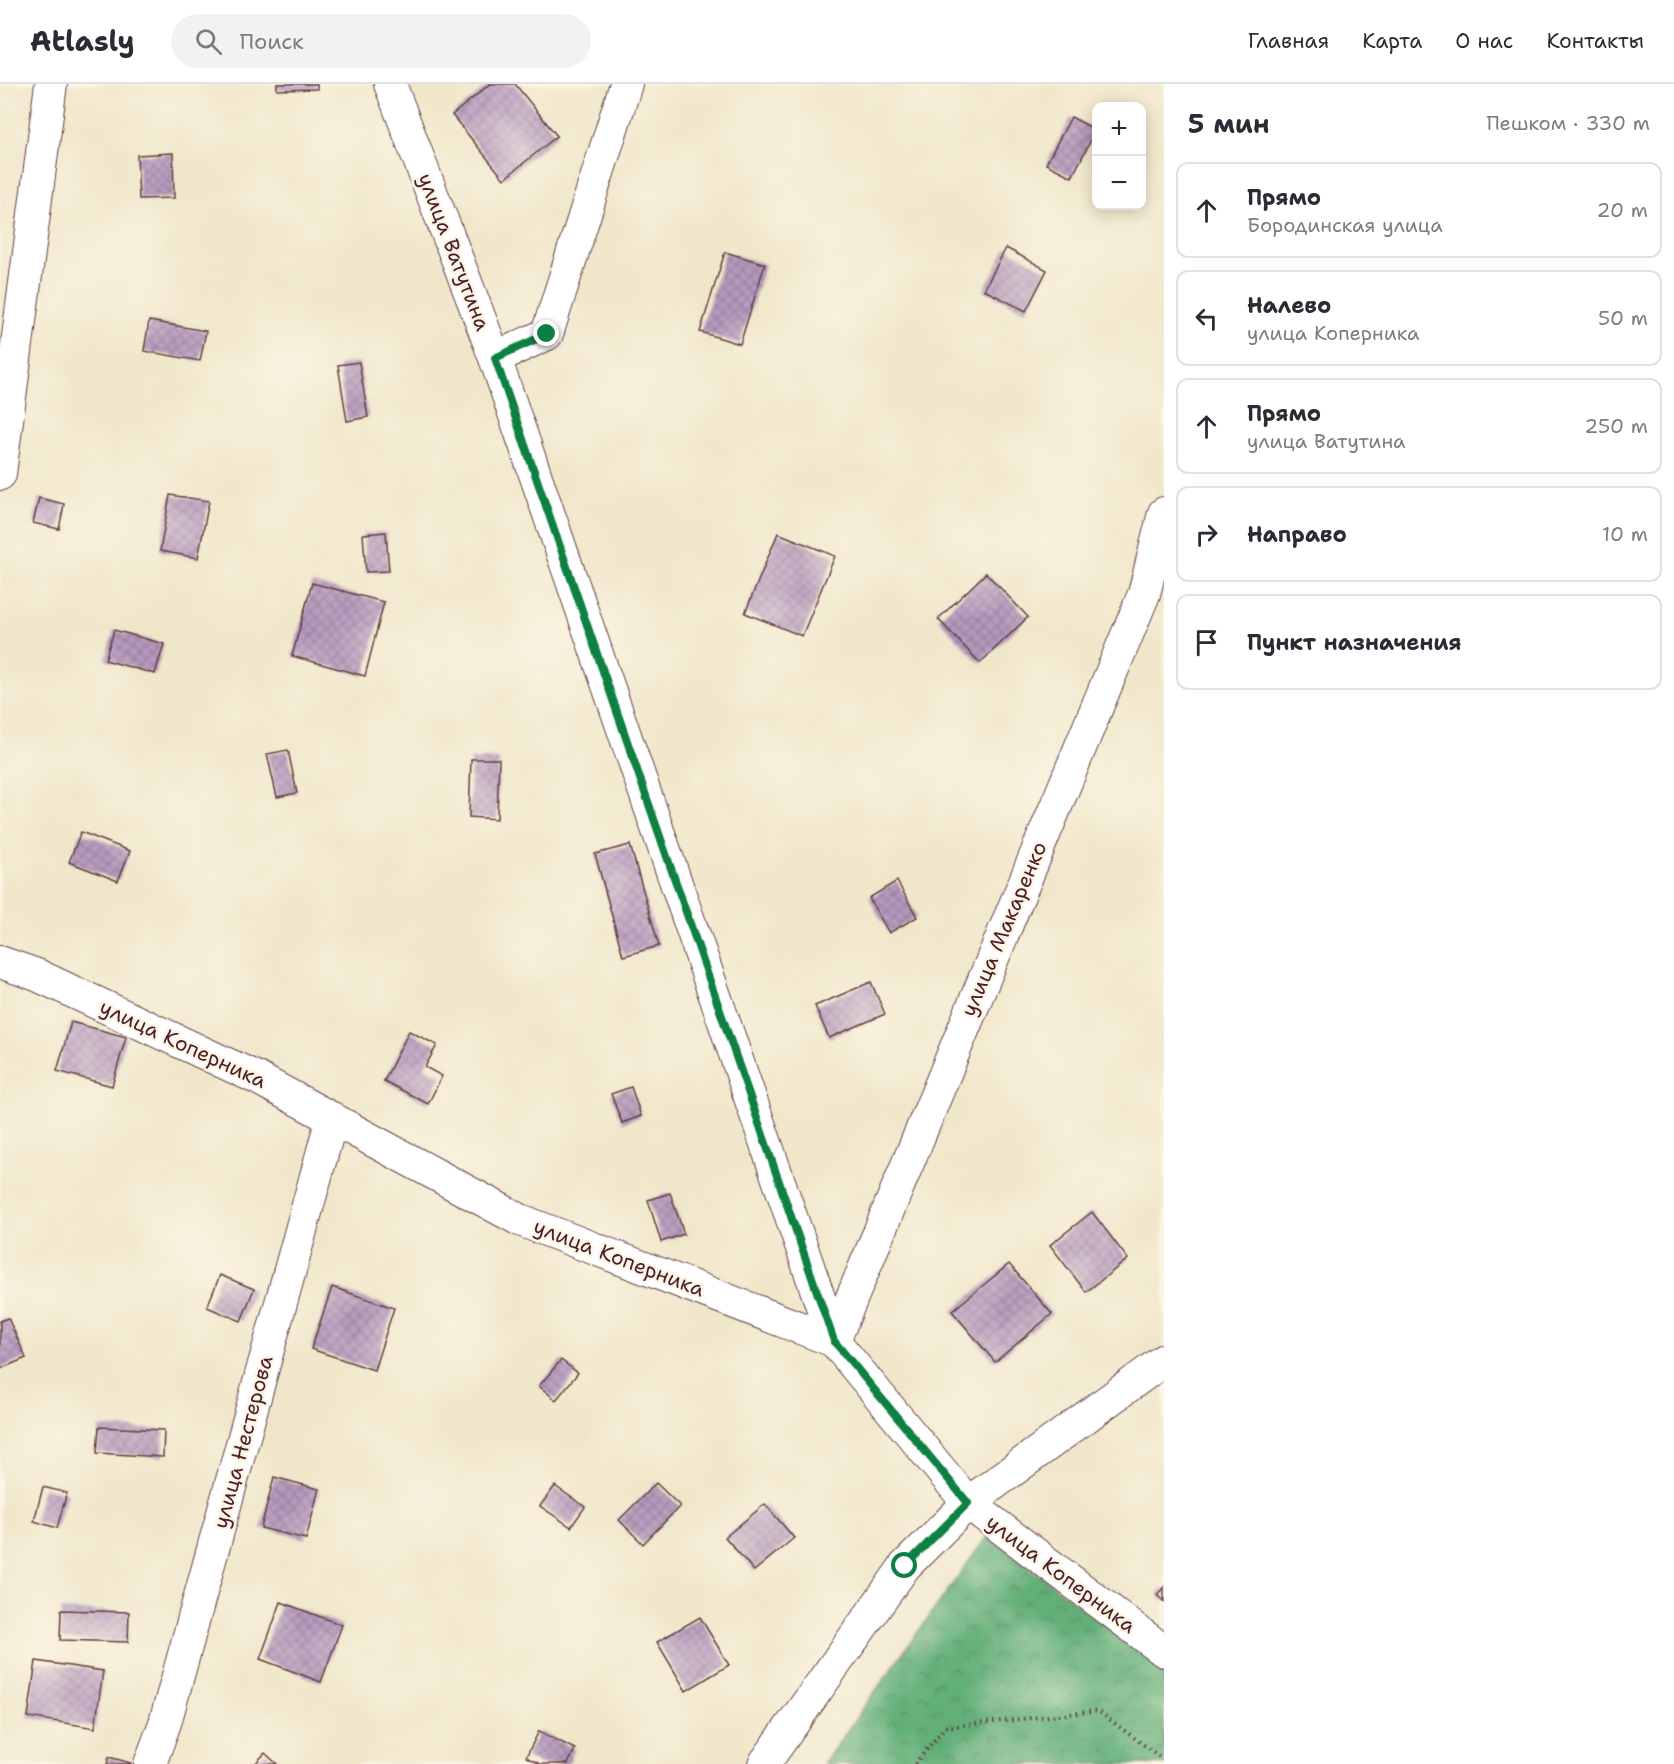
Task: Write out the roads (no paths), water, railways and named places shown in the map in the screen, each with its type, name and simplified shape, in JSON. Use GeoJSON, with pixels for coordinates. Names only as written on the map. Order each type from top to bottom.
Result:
{"type":"FeatureCollection","features":[{"type":"Feature","properties":{"kind":"street"},"geometry":{"type":"LineString","coordinates":[[0,474],[51,84]]}},
{"type":"Feature","properties":{"kind":"street","name":"улица Ватутина"},"geometry":{"type":"LineString","coordinates":[[390,84],[495,358],[834,1341]]}},
{"type":"Feature","properties":{"kind":"street"},"geometry":{"type":"LineString","coordinates":[[495,358],[547,334],[626,84]]}},
{"type":"Feature","properties":{"kind":"street","name":"улица Макаренко"},"geometry":{"type":"LineString","coordinates":[[834,1341],[1144,594],[1164,513]]}},
{"type":"Feature","properties":{"kind":"street","name":"улица Коперника"},"geometry":{"type":"LineString","coordinates":[[0,962],[37,975],[257,1078],[520,1220],[834,1341],[968,1503],[1164,1651]]}},
{"type":"Feature","properties":{"kind":"street","name":"улица Нестерова"},"geometry":{"type":"LineString","coordinates":[[150,1764],[165,1723],[332,1118]]}},
{"type":"Feature","properties":{"kind":"street"},"geometry":{"type":"LineString","coordinates":[[764,1764],[905,1566],[968,1503],[1164,1360]]}}]}
